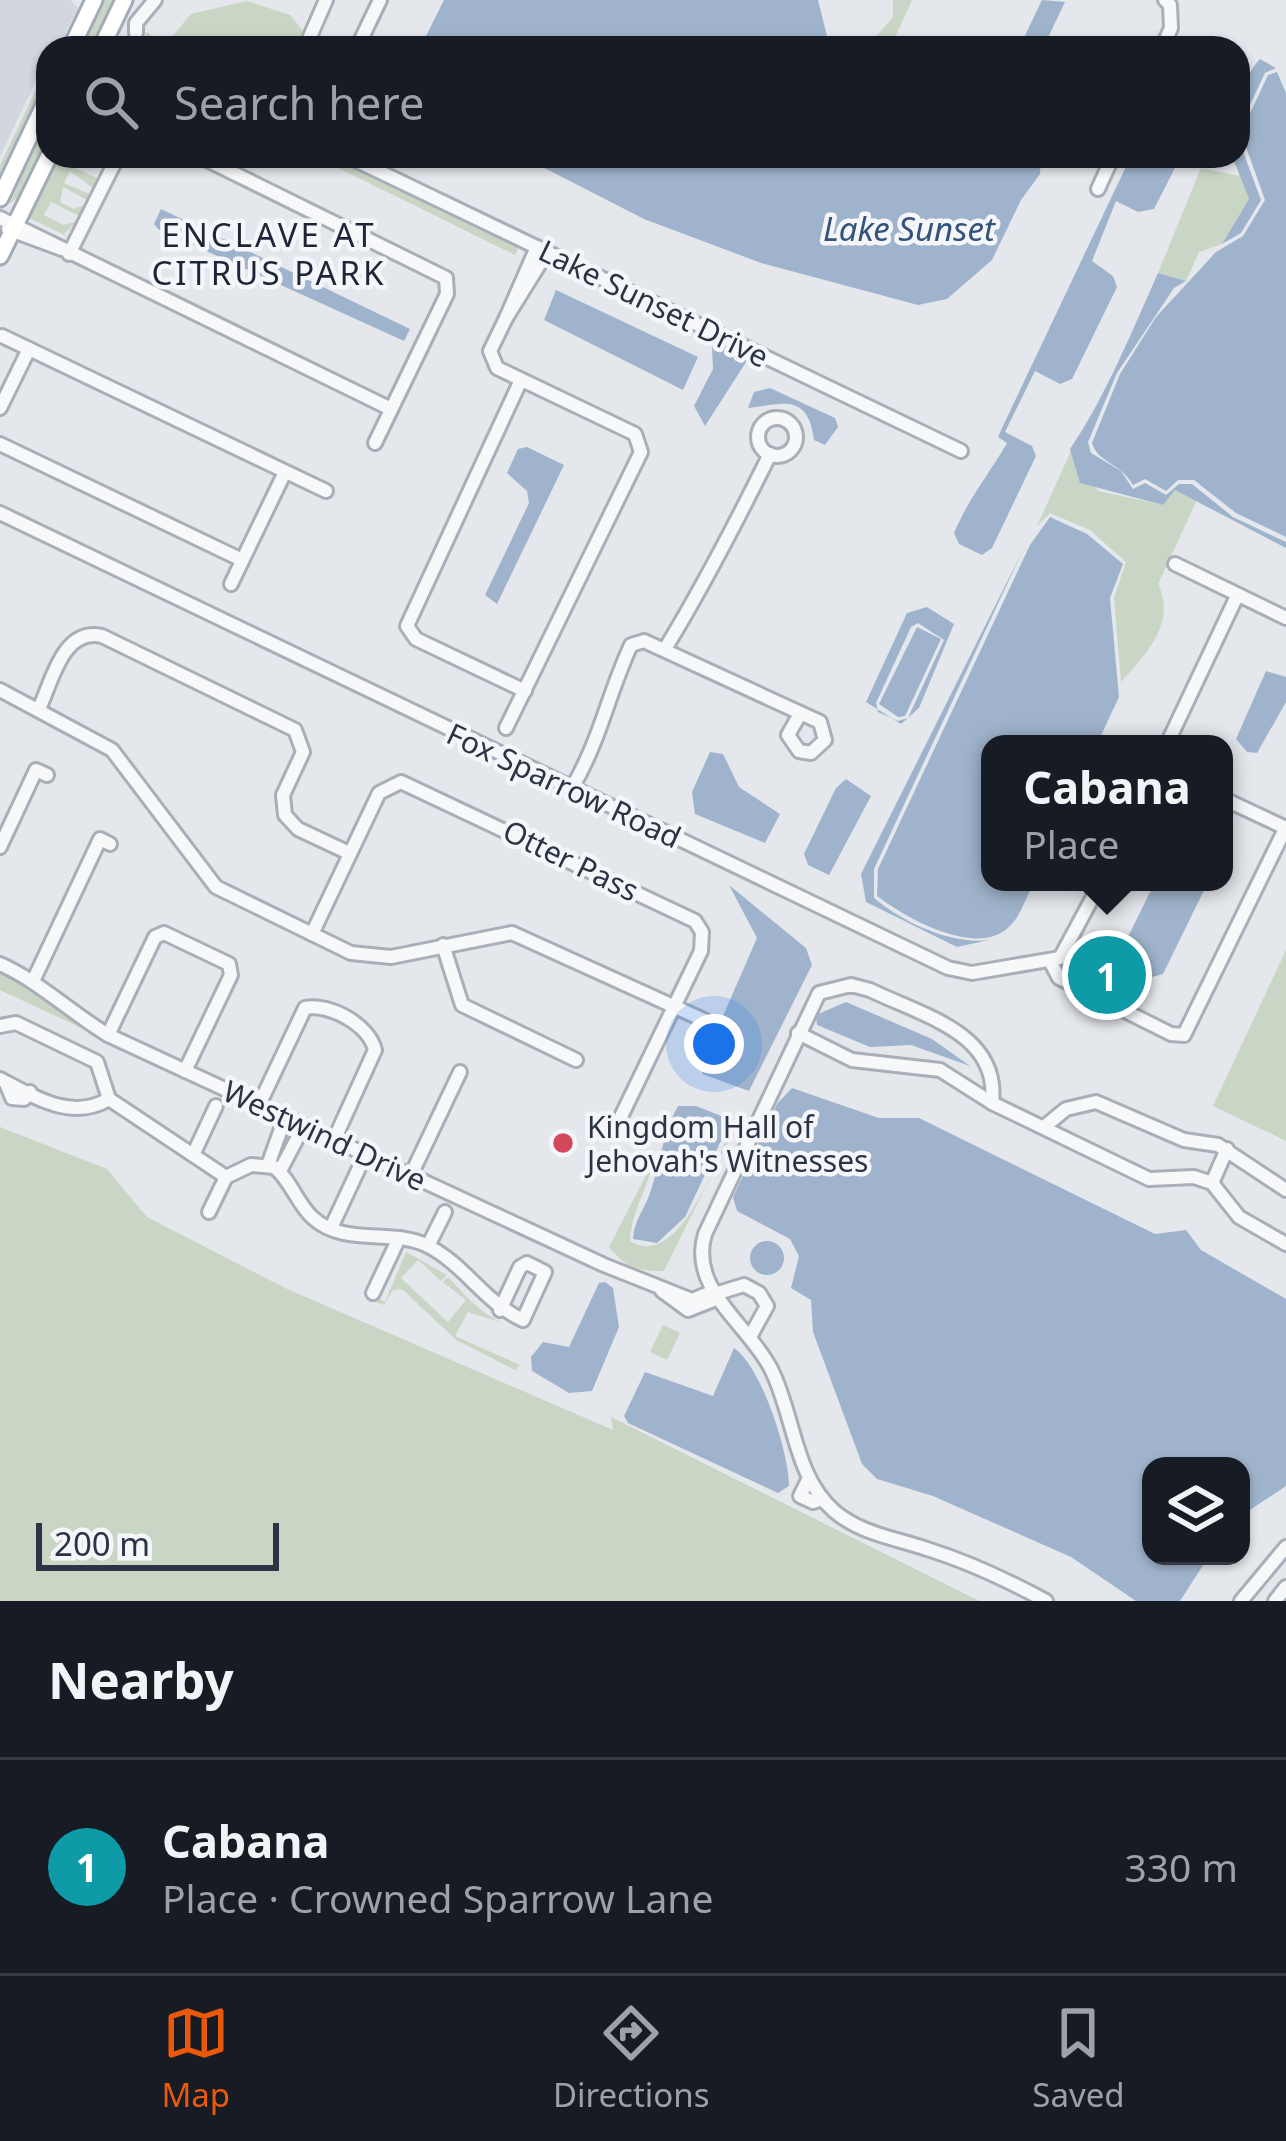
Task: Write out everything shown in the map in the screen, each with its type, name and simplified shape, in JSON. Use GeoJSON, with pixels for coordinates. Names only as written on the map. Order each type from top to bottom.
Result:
{"type":"FeatureCollection","features":[{"type":"Feature","properties":{"kind":"main road"},"geometry":{"type":"LineString","coordinates":[[77,36],[94,0]]}},
{"type":"Feature","properties":{"kind":"main road"},"geometry":{"type":"LineString","coordinates":[[111,36],[124,0]]}},
{"type":"Feature","properties":{"kind":"main road"},"geometry":{"type":"LineString","coordinates":[[0,198],[36,122]]}},
{"type":"Feature","properties":{"kind":"main road"},"geometry":{"type":"LineString","coordinates":[[0,256],[7,223],[41,168]]}},
{"type":"Feature","properties":{"kind":"street"},"geometry":{"type":"LineString","coordinates":[[136,33],[136,23],[155,0]]}},
{"type":"Feature","properties":{"kind":"street"},"geometry":{"type":"LineString","coordinates":[[310,36],[326,0]]}},
{"type":"Feature","properties":{"kind":"street"},"geometry":{"type":"LineString","coordinates":[[363,36],[380,0]]}},
{"type":"Feature","properties":{"kind":"street"},"geometry":{"type":"LineString","coordinates":[[1165,0],[1170,4],[1167,36]]}},
{"type":"Feature","properties":{"kind":"street"},"geometry":{"type":"LineString","coordinates":[[66,252],[112,168]]}},
{"type":"Feature","properties":{"kind":"street"},"geometry":{"type":"LineString","coordinates":[[223,168],[446,278],[447,294],[375,442]]}},
{"type":"Feature","properties":{"kind":"street","name":"Lake Sunset Drive"},"geometry":{"type":"LineString","coordinates":[[372,168],[961,451]]}},
{"type":"Feature","properties":{"kind":"street"},"geometry":{"type":"LineString","coordinates":[[1098,189],[1108,168]]}},
{"type":"Feature","properties":{"kind":"street"},"geometry":{"type":"LineString","coordinates":[[7,223],[391,409]]}},
{"type":"Feature","properties":{"kind":"street"},"geometry":{"type":"LineString","coordinates":[[506,728],[641,452],[639,440],[521,380],[492,360],[490,351],[542,250]]}},
{"type":"Feature","properties":{"kind":"street"},"geometry":{"type":"LineString","coordinates":[[2,335],[326,491]]}},
{"type":"Feature","properties":{"kind":"street"},"geometry":{"type":"LineString","coordinates":[[0,408],[29,349]]}},
{"type":"Feature","properties":{"kind":"street"},"geometry":{"type":"LineString","coordinates":[[521,380],[408,613],[407,626],[416,639],[525,691]]}},
{"type":"Feature","properties":{"kind":"street"},"geometry":{"type":"LineString","coordinates":[[0,444],[242,560]]}},
{"type":"Feature","properties":{"kind":"street"},"geometry":{"type":"LineString","coordinates":[[665,649],[700,583],[716,567],[770,454]]}},
{"type":"Feature","properties":{"kind":"street"},"geometry":{"type":"LineString","coordinates":[[230,584],[286,472]]}},
{"type":"Feature","properties":{"kind":"street","name":"Fox Sparrow Road"},"geometry":{"type":"LineString","coordinates":[[0,513],[949,968],[972,973],[1050,961]]}},
{"type":"Feature","properties":{"kind":"street"},"geometry":{"type":"LineString","coordinates":[[1175,564],[1286,618]]}},
{"type":"Feature","properties":{"kind":"street"},"geometry":{"type":"LineString","coordinates":[[1171,735],[1237,596]]}},
{"type":"Feature","properties":{"kind":"street"},"geometry":{"type":"LineString","coordinates":[[39,709],[69,644],[77,637],[102,636],[295,730],[302,752],[283,796],[284,815],[298,829],[349,854]]}},
{"type":"Feature","properties":{"kind":"street"},"geometry":{"type":"LineString","coordinates":[[572,788],[602,734],[609,693],[631,646],[644,641],[800,714]]}},
{"type":"Feature","properties":{"kind":"street"},"geometry":{"type":"LineString","coordinates":[[0,691],[112,750],[216,887],[312,934],[372,958],[495,933],[531,938],[706,1021]]}},
{"type":"Feature","properties":{"kind":"street"},"geometry":{"type":"LineString","coordinates":[[0,847],[36,770],[47,775]]}},
{"type":"Feature","properties":{"kind":"street","name":"Otter Pass"},"geometry":{"type":"LineString","coordinates":[[312,934],[384,787],[411,784],[695,921],[702,932],[701,951],[615,1130]]}},
{"type":"Feature","properties":{"kind":"street"},"geometry":{"type":"LineString","coordinates":[[1097,891],[1073,941],[1050,961],[1059,978],[1171,1034],[1184,1035],[1286,828],[1233,803]]}},
{"type":"Feature","properties":{"kind":"street"},"geometry":{"type":"LineString","coordinates":[[34,979],[100,839],[110,844]]}},
{"type":"Feature","properties":{"kind":"street"},"geometry":{"type":"LineString","coordinates":[[108,1035],[155,937],[164,933],[229,964],[230,975],[185,1071]]}},
{"type":"Feature","properties":{"kind":"street"},"geometry":{"type":"LineString","coordinates":[[443,944],[462,1005],[576,1060]]}},
{"type":"Feature","properties":{"kind":"street","name":"Westwind Drive"},"geometry":{"type":"LineString","coordinates":[[0,964],[34,979],[65,1010],[108,1035],[661,1289],[688,1310],[716,1295]]}},
{"type":"Feature","properties":{"kind":"street"},"geometry":{"type":"LineString","coordinates":[[992,1103],[995,1076],[977,1045],[870,990],[851,985],[819,993],[704,1234],[702,1267],[716,1295],[751,1335],[795,1425],[808,1480],[822,1498],[869,1533],[976,1566],[1046,1601]]}},
{"type":"Feature","properties":{"kind":"street"},"geometry":{"type":"LineString","coordinates":[[259,1105],[305,1009],[317,1006],[349,1020],[372,1036],[375,1050],[334,1139]]}},
{"type":"Feature","properties":{"kind":"street"},"geometry":{"type":"LineString","coordinates":[[0,1026],[16,1023],[97,1062],[109,1099],[226,1177]]}},
{"type":"Feature","properties":{"kind":"street"},"geometry":{"type":"LineString","coordinates":[[798,1034],[852,1060],[925,1065],[1149,1179],[1194,1177],[1212,1183],[1239,1217],[1286,1244]]}},
{"type":"Feature","properties":{"kind":"street"},"geometry":{"type":"LineString","coordinates":[[411,1175],[460,1072]]}},
{"type":"Feature","properties":{"kind":"street"},"geometry":{"type":"LineString","coordinates":[[3,1081],[72,1112],[89,1111],[109,1099]]}},
{"type":"Feature","properties":{"kind":"street"},"geometry":{"type":"LineString","coordinates":[[1044,1127],[1066,1109],[1096,1102],[1184,1140],[1227,1149],[1286,1190]]}},
{"type":"Feature","properties":{"kind":"street"},"geometry":{"type":"LineString","coordinates":[[193,1155],[216,1106]]}},
{"type":"Feature","properties":{"kind":"street"},"geometry":{"type":"LineString","coordinates":[[274,1168],[285,1118]]}},
{"type":"Feature","properties":{"kind":"street"},"geometry":{"type":"LineString","coordinates":[[281,1151],[303,1126]]}},
{"type":"Feature","properties":{"kind":"street"},"geometry":{"type":"LineString","coordinates":[[1212,1183],[1227,1149]]}},
{"type":"Feature","properties":{"kind":"street"},"geometry":{"type":"LineString","coordinates":[[209,1211],[226,1177],[251,1165],[274,1168],[313,1218],[331,1228],[428,1246],[500,1310],[523,1320],[545,1272],[527,1264],[520,1267],[500,1310]]}},
{"type":"Feature","properties":{"kind":"street"},"geometry":{"type":"LineString","coordinates":[[331,1228],[359,1168]]}},
{"type":"Feature","properties":{"kind":"street"},"geometry":{"type":"LineString","coordinates":[[428,1246],[445,1212]]}},
{"type":"Feature","properties":{"kind":"street"},"geometry":{"type":"LineString","coordinates":[[373,1293],[399,1238]]}},
{"type":"Feature","properties":{"kind":"street"},"geometry":{"type":"LineString","coordinates":[[716,1295],[744,1285],[759,1293],[767,1306],[751,1335]]}},
{"type":"Feature","properties":{"kind":"street"},"geometry":{"type":"LineString","coordinates":[[1241,1601],[1286,1547]]}},
{"type":"Feature","properties":{"kind":"street"},"geometry":{"type":"LineString","coordinates":[[1275,1601],[1286,1587]]}},
{"type":"Feature","properties":{"kind":"shaded area"},"geometry":{"type":"Polygon","coordinates":[[[0,0],[71,0],[78,8],[64,36],[36,36],[36,80],[0,157],[0,0]]]}},
{"type":"Feature","properties":{"kind":"green space"},"geometry":{"type":"Polygon","coordinates":[[[100,0],[113,0],[99,36],[83,36],[100,0]]]}},
{"type":"Feature","properties":{"kind":"green space"},"geometry":{"type":"Polygon","coordinates":[[[893,0],[912,0],[896,36],[876,36],[893,17],[893,0]]]}},
{"type":"Feature","properties":{"kind":"green space"},"geometry":{"type":"Polygon","coordinates":[[[247,1],[290,15],[304,32],[302,36],[172,36],[191,14],[247,1]]]}},
{"type":"Feature","properties":{"kind":"green space"},"geometry":{"type":"Polygon","coordinates":[[[36,90],[36,107],[0,181],[0,165],[36,90]]]}},
{"type":"Feature","properties":{"kind":"green space"},"geometry":{"type":"Polygon","coordinates":[[[36,141],[38,168],[28,187],[10,203],[36,141]]]}},
{"type":"Feature","properties":{"kind":"green space"},"geometry":{"type":"Polygon","coordinates":[[[53,168],[75,168],[97,178],[93,188],[70,171],[64,183],[89,194],[87,200],[63,187],[60,202],[74,209],[84,205],[79,216],[51,202],[44,215],[63,225],[76,222],[64,234],[71,238],[29,218],[53,168]]]}},
{"type":"Feature","properties":{"kind":"green space"},"geometry":{"type":"Polygon","coordinates":[[[338,168],[363,168],[538,252],[519,247],[515,255],[338,168]]]}},
{"type":"Feature","properties":{"kind":"green space"},"geometry":{"type":"Polygon","coordinates":[[[1201,168],[1240,176],[1249,199],[1222,244],[1199,252],[1186,281],[1158,273],[1201,168]]]}},
{"type":"Feature","properties":{"kind":"green space"},"geometry":{"type":"Polygon","coordinates":[[[1071,451],[1098,491],[1163,505],[1175,489],[1197,500],[1158,584],[1164,612],[1156,638],[1121,682],[1114,598],[1126,562],[1090,530],[1050,513],[1037,526],[1071,451]]]}},
{"type":"Feature","properties":{"kind":"green space"},"geometry":{"type":"Polygon","coordinates":[[[1286,950],[1286,1141],[1213,1106],[1286,950]]]}},
{"type":"Feature","properties":{"kind":"green space"},"geometry":{"type":"Polygon","coordinates":[[[0,971],[42,993],[77,1023],[274,1118],[0,990],[0,971]]]}},
{"type":"Feature","properties":{"kind":"green space"},"geometry":{"type":"Polygon","coordinates":[[[732,1125],[729,1140],[664,1271],[640,1269],[620,1259],[609,1247],[653,1162],[630,1241],[648,1246],[665,1241],[694,1207],[732,1125]]]}},
{"type":"Feature","properties":{"kind":"green space"},"geometry":{"type":"Polygon","coordinates":[[[0,1127],[107,1169],[147,1217],[285,1288],[613,1430],[611,1417],[979,1601],[0,1601],[0,1127]]]}},
{"type":"Feature","properties":{"kind":"green space"},"geometry":{"type":"Polygon","coordinates":[[[406,1252],[447,1275],[441,1281],[418,1260],[401,1278],[448,1322],[466,1300],[443,1282],[448,1277],[500,1322],[468,1312],[455,1336],[520,1365],[515,1370],[456,1340],[402,1289],[393,1290],[384,1305],[373,1301],[374,1296],[385,1302],[406,1252]]]}},
{"type":"Feature","properties":{"kind":"green space"},"geometry":{"type":"Polygon","coordinates":[[[663,1325],[680,1333],[667,1360],[650,1352],[663,1325]]]}},
{"type":"Feature","properties":{"kind":"water"},"geometry":{"type":"Polygon","coordinates":[[[444,0],[818,0],[827,36],[426,36],[444,0]]]}},
{"type":"Feature","properties":{"kind":"water"},"geometry":{"type":"Polygon","coordinates":[[[1042,0],[1065,2],[1049,36],[1025,36],[1042,0]]]}},
{"type":"Feature","properties":{"kind":"water"},"geometry":{"type":"Polygon","coordinates":[[[1260,59],[1276,68],[1265,73],[1250,105],[1250,73],[1260,59]]]}},
{"type":"Feature","properties":{"kind":"water"},"geometry":{"type":"Polygon","coordinates":[[[1277,72],[1286,93],[1286,537],[1236,513],[1194,480],[1178,480],[1166,491],[1145,479],[1133,485],[1092,443],[1120,374],[1156,317],[1216,252],[1243,236],[1265,200],[1250,158],[1250,114],[1268,75],[1277,72]]]}},
{"type":"Feature","properties":{"kind":"water","name":"Lake Sunset"},"geometry":{"type":"Polygon","coordinates":[[[544,168],[1040,168],[992,260],[947,299],[918,305],[761,263],[644,219],[544,168]]]}},
{"type":"Feature","properties":{"kind":"water"},"geometry":{"type":"Polygon","coordinates":[[[1125,168],[1175,168],[1154,209],[1138,212],[1116,201],[1092,261],[1113,276],[1117,287],[1072,379],[1060,384],[1035,371],[1005,432],[1032,446],[1036,456],[992,548],[982,555],[959,544],[954,533],[1007,443],[998,437],[1125,168]]]}},
{"type":"Feature","properties":{"kind":"water"},"geometry":{"type":"Polygon","coordinates":[[[1237,168],[1249,168],[1261,200],[1241,233],[1222,244],[1249,199],[1237,168]]]}},
{"type":"Feature","properties":{"kind":"water"},"geometry":{"type":"Polygon","coordinates":[[[161,209],[410,329],[404,341],[158,229],[154,224],[161,209]]]}},
{"type":"Feature","properties":{"kind":"water"},"geometry":{"type":"Polygon","coordinates":[[[1158,273],[1186,281],[1174,288],[1117,373],[1088,442],[1091,453],[1121,471],[1133,489],[1145,483],[1166,495],[1179,484],[1192,484],[1233,517],[1286,542],[1286,548],[1175,490],[1163,505],[1080,483],[1070,449],[1106,387],[1158,273]]]}},
{"type":"Feature","properties":{"kind":"water"},"geometry":{"type":"Polygon","coordinates":[[[556,290],[698,357],[683,390],[544,320],[556,290]]]}},
{"type":"Feature","properties":{"kind":"water"},"geometry":{"type":"Polygon","coordinates":[[[718,340],[748,359],[705,426],[694,406],[713,369],[712,347],[718,340]]]}},
{"type":"Feature","properties":{"kind":"water"},"geometry":{"type":"Polygon","coordinates":[[[770,388],[835,418],[838,427],[825,445],[814,440],[806,414],[791,404],[748,408],[754,392],[770,388]]]}},
{"type":"Feature","properties":{"kind":"water"},"geometry":{"type":"Polygon","coordinates":[[[527,447],[564,465],[497,604],[485,595],[529,503],[527,491],[507,473],[518,449],[527,447]]]}},
{"type":"Feature","properties":{"kind":"water"},"geometry":{"type":"Polygon","coordinates":[[[1050,517],[1087,534],[1123,564],[1110,598],[1119,697],[1101,735],[981,735],[981,891],[1030,891],[1011,925],[997,935],[962,937],[924,924],[877,896],[878,869],[1030,545],[1050,517]]]}},
{"type":"Feature","properties":{"kind":"water"},"geometry":{"type":"Polygon","coordinates":[[[1024,548],[874,869],[874,898],[898,915],[943,935],[989,940],[957,947],[866,902],[861,874],[1024,548]]]}},
{"type":"Feature","properties":{"kind":"water"},"geometry":{"type":"Polygon","coordinates":[[[927,607],[954,624],[919,708],[908,718],[944,640],[918,623],[911,627],[877,709],[866,702],[907,613],[927,607]]]}},
{"type":"Feature","properties":{"kind":"water"},"geometry":{"type":"Polygon","coordinates":[[[917,627],[941,639],[905,716],[898,717],[879,704],[917,627]]]}},
{"type":"Feature","properties":{"kind":"water"},"geometry":{"type":"Polygon","coordinates":[[[1266,671],[1286,677],[1286,702],[1257,753],[1247,752],[1236,739],[1266,671]]]}},
{"type":"Feature","properties":{"kind":"water"},"geometry":{"type":"Polygon","coordinates":[[[710,752],[723,754],[739,787],[780,814],[765,843],[695,814],[692,792],[710,752]]]}},
{"type":"Feature","properties":{"kind":"water"},"geometry":{"type":"Polygon","coordinates":[[[846,779],[871,796],[829,875],[808,865],[804,854],[836,788],[846,779]]]}},
{"type":"Feature","properties":{"kind":"water"},"geometry":{"type":"Polygon","coordinates":[[[729,885],[806,948],[812,965],[749,1091],[702,1074],[707,1045],[703,1040],[716,1032],[757,938],[729,885]]]}},
{"type":"Feature","properties":{"kind":"water"},"geometry":{"type":"Polygon","coordinates":[[[1151,891],[1204,891],[1163,974],[1152,977],[1123,961],[1122,949],[1151,891]]]}},
{"type":"Feature","properties":{"kind":"water"},"geometry":{"type":"Polygon","coordinates":[[[846,1002],[932,1039],[970,1066],[911,1045],[870,1047],[817,1025],[816,1015],[846,1002]]]}},
{"type":"Feature","properties":{"kind":"water"},"geometry":{"type":"Polygon","coordinates":[[[792,1088],[879,1118],[919,1118],[1155,1234],[1186,1230],[1201,1250],[1286,1299],[1286,1486],[1250,1510],[1250,1457],[1142,1457],[1142,1565],[1203,1565],[1180,1601],[1136,1601],[1071,1557],[933,1496],[877,1479],[862,1464],[813,1332],[811,1300],[791,1288],[799,1256],[790,1239],[737,1211],[733,1197],[777,1104],[792,1088]]]}},
{"type":"Feature","properties":{"kind":"water"},"geometry":{"type":"Polygon","coordinates":[[[678,1106],[696,1106],[724,1117],[728,1126],[685,1217],[657,1243],[633,1239],[668,1127],[678,1106]]]}},
{"type":"Feature","properties":{"kind":"water"},"geometry":{"type":"Polygon","coordinates":[[[767,1241],[779,1246],[784,1258],[779,1270],[767,1275],[755,1270],[750,1258],[755,1246],[767,1241]]]}},
{"type":"Feature","properties":{"kind":"water"},"geometry":{"type":"Polygon","coordinates":[[[599,1283],[613,1288],[619,1327],[592,1391],[569,1393],[532,1371],[531,1357],[543,1342],[569,1347],[599,1283]]]}},
{"type":"Feature","properties":{"kind":"water"},"geometry":{"type":"Polygon","coordinates":[[[734,1348],[754,1372],[779,1432],[789,1486],[778,1493],[628,1423],[624,1416],[645,1372],[713,1396],[734,1348]]]}},
{"type":"Feature","properties":{"kind":"place","name":"Cabana"},"geometry":{"type":"Point","coordinates":[1107,975]}},
{"type":"Feature","properties":{"kind":"place","name":"Kingdom Hall of Jehovah's Witnesses"},"geometry":{"type":"Point","coordinates":[563,1143]}},
{"type":"Feature","properties":{"kind":"district","name":"ENCLAVE AT CITRUS PARK"},"geometry":{"type":"Point","coordinates":[269,253]}}]}
